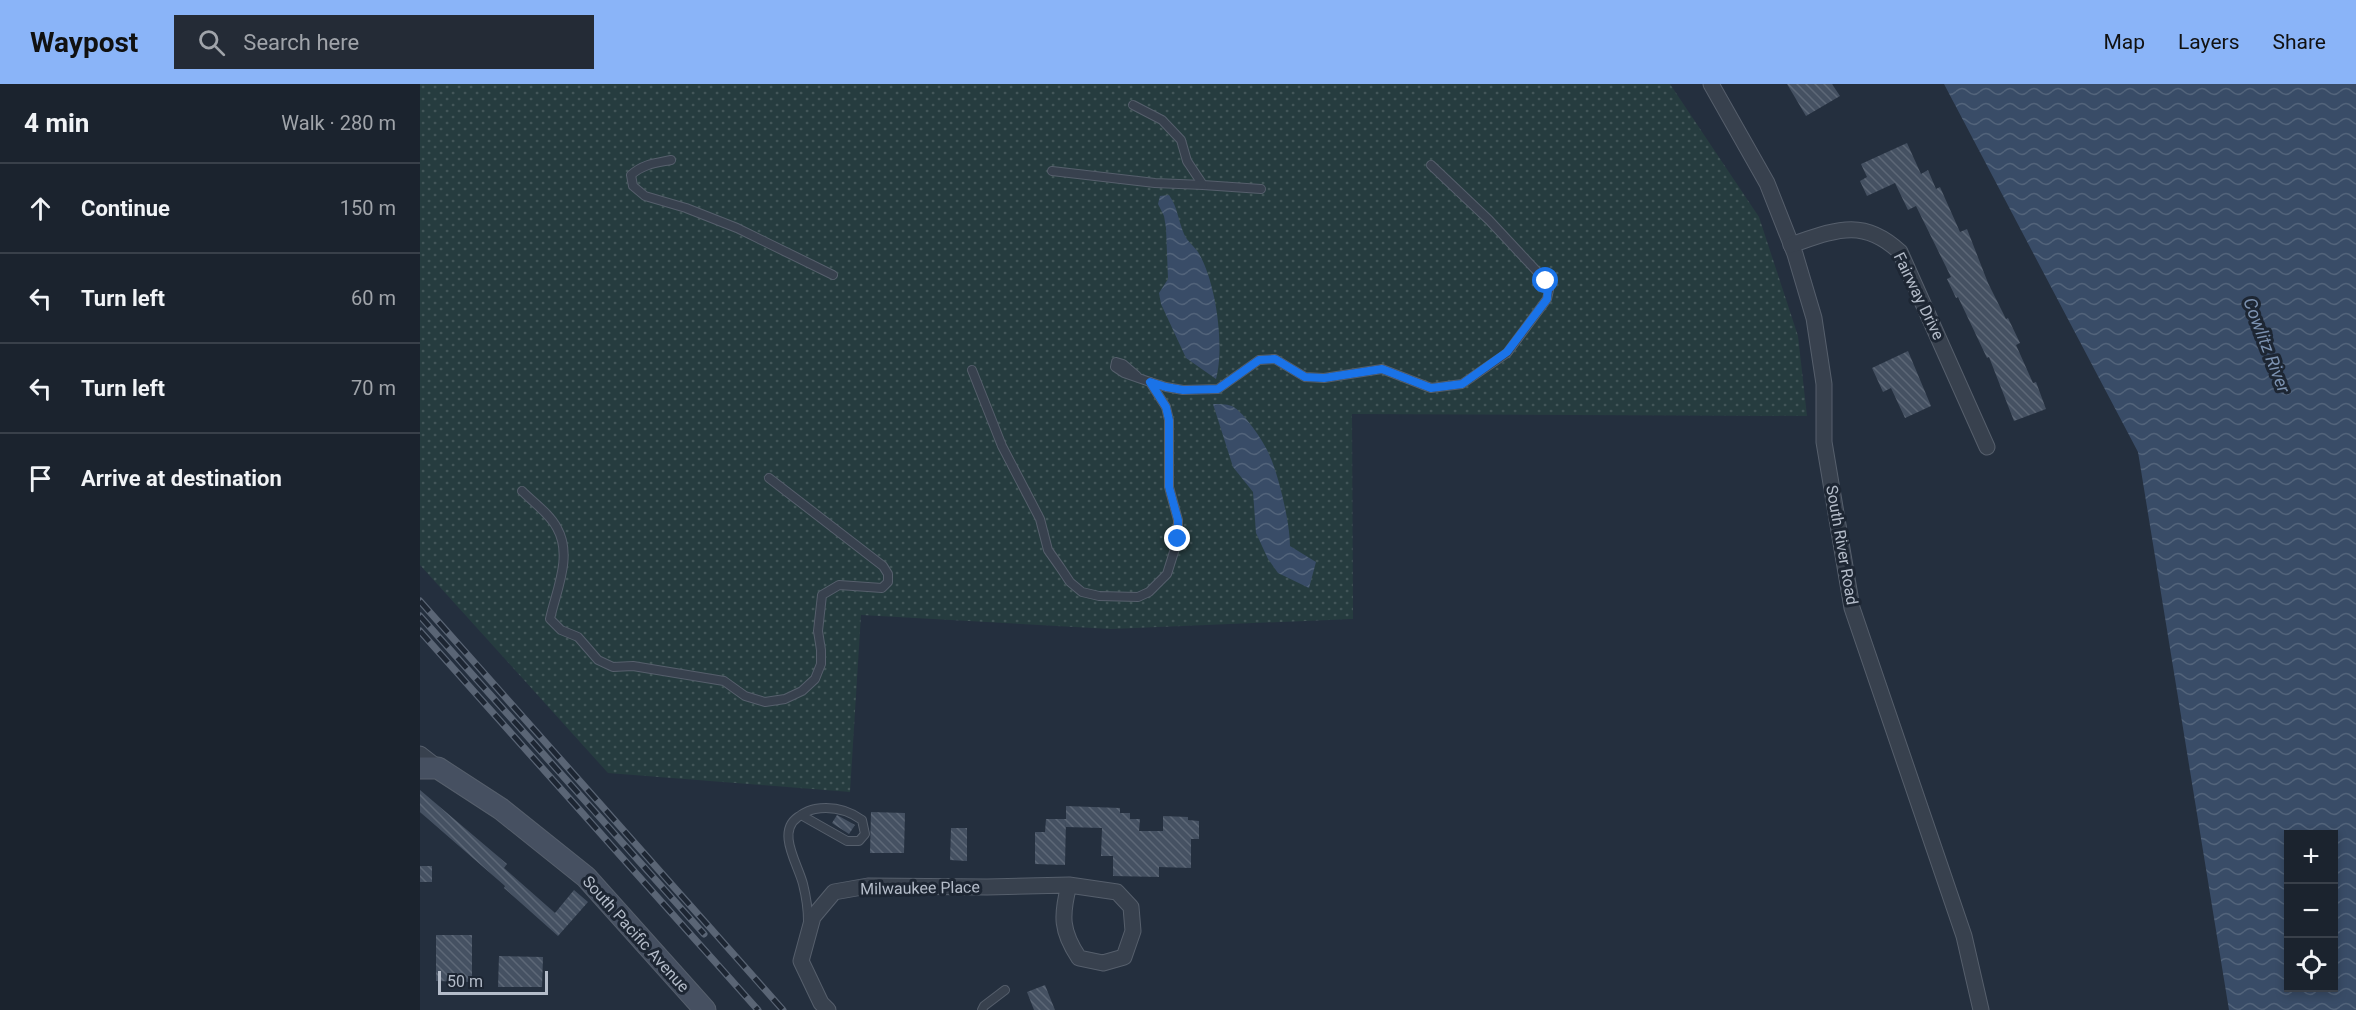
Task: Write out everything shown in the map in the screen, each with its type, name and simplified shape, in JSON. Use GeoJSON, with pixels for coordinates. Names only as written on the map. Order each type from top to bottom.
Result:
{"type":"FeatureCollection","features":[{"type":"Feature","properties":{"kind":"street","name":"South River Road"},"geometry":{"type":"LineString","coordinates":[[1711,84],[1767,183],[1791,244],[1814,318],[1824,384],[1824,442],[1852,608],[1964,936],[1981,1010]]}},
{"type":"Feature","properties":{"kind":"street","name":"Fairway Drive"},"geometry":{"type":"LineString","coordinates":[[1791,244],[1838,231],[1866,230],[1886,239],[1900,252],[1987,447]]}},
{"type":"Feature","properties":{"kind":"street","name":"South Pacific Avenue"},"geometry":{"type":"LineString","coordinates":[[420,754],[429,768],[501,809],[586,877],[705,1010]]}},
{"type":"Feature","properties":{"kind":"street","name":"Milwaukee Place"},"geometry":{"type":"LineString","coordinates":[[828,1010],[821,1003],[801,960],[813,917],[834,892],[868,886],[1069,885]]}},
{"type":"Feature","properties":{"kind":"street"},"geometry":{"type":"LineString","coordinates":[[1069,885],[1117,892],[1131,907],[1133,931],[1124,957],[1103,963],[1079,958],[1067,939],[1062,911],[1069,885]]}},
{"type":"Feature","properties":{"kind":"lane"},"geometry":{"type":"LineString","coordinates":[[1133,105],[1162,120],[1181,140],[1187,161],[1203,185]]}},
{"type":"Feature","properties":{"kind":"lane"},"geometry":{"type":"LineString","coordinates":[[671,160],[648,164],[638,169],[632,175],[633,186],[645,196],[686,208],[737,228],[833,275]]}},
{"type":"Feature","properties":{"kind":"lane"},"geometry":{"type":"LineString","coordinates":[[1137,376],[1166,387],[1183,390],[1218,389],[1259,360],[1275,359],[1305,377],[1324,378],[1382,369],[1431,388],[1447,387],[1462,384],[1507,352],[1547,299],[1546,281],[1490,220],[1431,165]]}},
{"type":"Feature","properties":{"kind":"lane"},"geometry":{"type":"LineString","coordinates":[[1052,171],[1155,183],[1261,189]]}},
{"type":"Feature","properties":{"kind":"lane"},"geometry":{"type":"LineString","coordinates":[[972,370],[1002,446],[1040,519],[1048,550],[1070,582],[1082,592],[1099,596],[1138,597],[1149,592],[1167,574],[1178,539],[1178,520],[1169,487],[1169,420],[1166,407],[1150,382]]}},
{"type":"Feature","properties":{"kind":"lane"},"geometry":{"type":"LineString","coordinates":[[522,491],[558,529],[563,549],[562,577],[550,620],[561,630],[578,638],[598,660],[613,667],[633,666],[724,681],[746,696],[765,702],[784,699],[802,691],[815,679],[820,664],[821,650],[818,631],[822,595],[839,585],[882,588],[888,582],[888,574],[883,566],[769,478]]}},
{"type":"Feature","properties":{"kind":"lane"},"geometry":{"type":"LineString","coordinates":[[801,815],[847,841],[859,841],[865,834],[862,820],[852,813],[828,807],[808,810],[795,819],[788,831],[790,848],[805,894],[809,931]]}},
{"type":"Feature","properties":{"kind":"lane"},"geometry":{"type":"LineString","coordinates":[[982,1010],[1005,990]]}},
{"type":"Feature","properties":{"kind":"green space"},"geometry":{"type":"Polygon","coordinates":[[[420,84],[1670,84],[1759,217],[1798,336],[1807,416],[1352,414],[1353,619],[1111,629],[861,615],[850,792],[608,773],[420,565],[420,84]]]}},
{"type":"Feature","properties":{"kind":"water","name":"Cowlitz River"},"geometry":{"type":"Polygon","coordinates":[[[1944,84],[2356,84],[2356,1010],[2229,1010],[2138,452],[1944,84]]]}},
{"type":"Feature","properties":{"kind":"water"},"geometry":{"type":"Polygon","coordinates":[[[1169,195],[1184,234],[1198,252],[1210,280],[1219,332],[1219,366],[1216,379],[1186,358],[1161,304],[1159,293],[1168,279],[1166,228],[1164,216],[1158,204],[1160,196],[1169,195]]]}},
{"type":"Feature","properties":{"kind":"water"},"geometry":{"type":"Polygon","coordinates":[[[1213,404],[1230,405],[1237,409],[1253,428],[1266,449],[1273,463],[1283,500],[1290,546],[1316,562],[1309,588],[1278,573],[1268,559],[1256,533],[1253,492],[1233,467],[1213,404]]]}},
{"type":"Feature","properties":{"kind":"building"},"geometry":{"type":"Polygon","coordinates":[[[1787,84],[1832,84],[1840,96],[1806,116],[1787,84]]]}},
{"type":"Feature","properties":{"kind":"building"},"geometry":{"type":"Polygon","coordinates":[[[1907,143],[1921,174],[1928,170],[1936,189],[1940,187],[1960,232],[1967,229],[1988,283],[2020,343],[2016,345],[2033,383],[2036,382],[2046,409],[2014,421],[1989,357],[1987,358],[1958,297],[1956,298],[1947,279],[1951,277],[1916,206],[1908,210],[1895,183],[1867,196],[1860,181],[1867,177],[1861,164],[1907,143]]]}},
{"type":"Feature","properties":{"kind":"building"},"geometry":{"type":"Polygon","coordinates":[[[1908,351],[1931,406],[1905,418],[1891,388],[1883,392],[1872,368],[1908,351]]]}},
{"type":"Feature","properties":{"kind":"building"},"geometry":{"type":"Polygon","coordinates":[[[420,790],[507,864],[504,868],[555,913],[574,890],[588,902],[558,936],[420,812],[420,790]]]}},
{"type":"Feature","properties":{"kind":"building"},"geometry":{"type":"Polygon","coordinates":[[[1066,806],[1120,808],[1120,813],[1130,813],[1130,819],[1140,819],[1139,831],[1163,831],[1163,816],[1188,817],[1188,820],[1199,821],[1199,839],[1191,839],[1191,868],[1159,867],[1159,877],[1113,876],[1113,856],[1101,856],[1102,828],[1066,827],[1066,806]]]}},
{"type":"Feature","properties":{"kind":"building"},"geometry":{"type":"Polygon","coordinates":[[[871,812],[905,813],[904,853],[870,853],[871,812]]]}},
{"type":"Feature","properties":{"kind":"building"},"geometry":{"type":"Polygon","coordinates":[[[837,815],[855,825],[849,834],[832,823],[837,815]]]}},
{"type":"Feature","properties":{"kind":"building"},"geometry":{"type":"Polygon","coordinates":[[[1046,819],[1066,819],[1065,865],[1035,864],[1035,832],[1045,832],[1046,819]]]}},
{"type":"Feature","properties":{"kind":"building"},"geometry":{"type":"Polygon","coordinates":[[[951,828],[967,828],[967,861],[950,860],[951,828]]]}},
{"type":"Feature","properties":{"kind":"building"},"geometry":{"type":"Polygon","coordinates":[[[420,866],[432,866],[432,882],[420,882],[420,866]]]}},
{"type":"Feature","properties":{"kind":"building"},"geometry":{"type":"Polygon","coordinates":[[[436,935],[472,935],[472,982],[436,981],[436,935]]]}},
{"type":"Feature","properties":{"kind":"building"},"geometry":{"type":"Polygon","coordinates":[[[499,956],[543,957],[542,987],[498,987],[499,956]]]}},
{"type":"Feature","properties":{"kind":"building"},"geometry":{"type":"Polygon","coordinates":[[[1045,985],[1055,1010],[1034,1010],[1027,992],[1045,985]]]}},
{"type":"Feature","properties":{"kind":"railway"},"geometry":{"type":"LineString","coordinates":[[420,601],[783,1010]]}},
{"type":"Feature","properties":{"kind":"railway"},"geometry":{"type":"LineString","coordinates":[[420,616],[704,934]]}},
{"type":"Feature","properties":{"kind":"railway"},"geometry":{"type":"LineString","coordinates":[[420,631],[758,1010]]}},
{"type":"Feature","properties":{"kind":"route"},"geometry":{"type":"LineString","coordinates":[[1178,539],[1178,520],[1169,487],[1169,420],[1166,407],[1150,382],[1183,390],[1218,389],[1259,360],[1275,359],[1305,377],[1324,378],[1382,369],[1431,388],[1462,384],[1507,352],[1547,299],[1546,281]]}}]}
